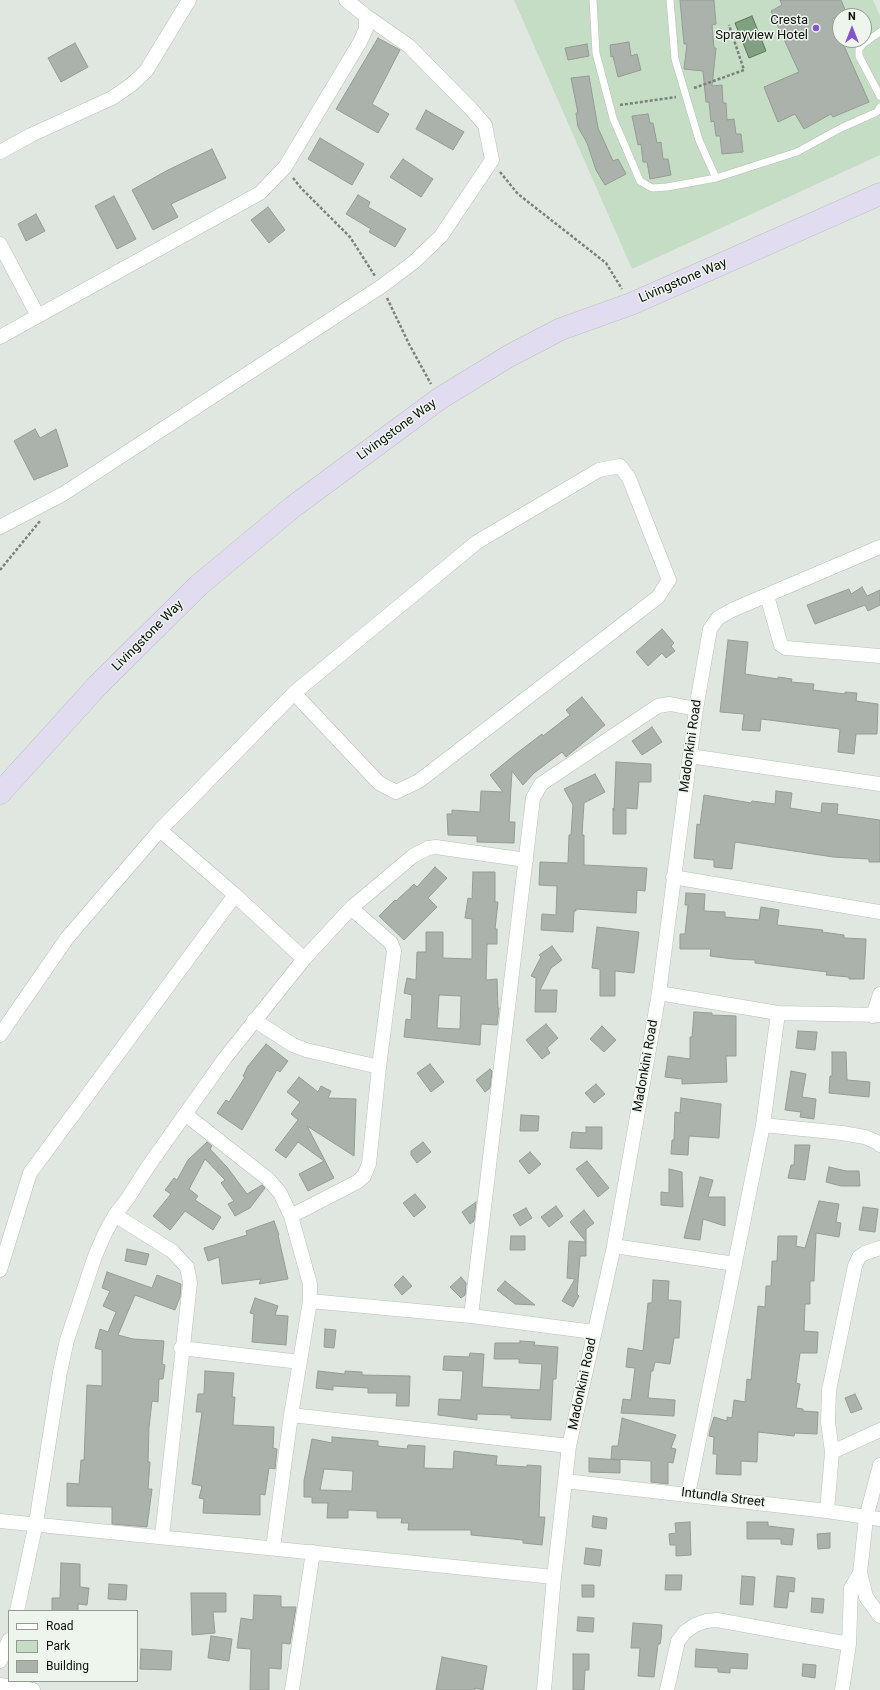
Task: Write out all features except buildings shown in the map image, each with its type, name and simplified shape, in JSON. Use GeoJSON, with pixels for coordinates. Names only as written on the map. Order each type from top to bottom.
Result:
{"type":"FeatureCollection","features":[{"type":"Feature","properties":{"kind":"highway","name":"Livingstone Way"},"geometry":{"type":"LineString","coordinates":[[0,793],[98,685],[199,585],[294,506],[439,399],[509,356],[561,329],[630,304],[880,194]]}},
{"type":"Feature","properties":{"kind":"street"},"geometry":{"type":"LineString","coordinates":[[0,152],[31,135],[112,98],[131,85],[146,71],[189,0]]}},
{"type":"Feature","properties":{"kind":"street"},"geometry":{"type":"LineString","coordinates":[[0,527],[63,494],[382,286],[414,262],[441,236],[492,160],[485,125],[409,46],[346,0]]}},
{"type":"Feature","properties":{"kind":"street"},"geometry":{"type":"LineString","coordinates":[[0,337],[260,193],[285,167],[360,42],[366,29],[366,16]]}},
{"type":"Feature","properties":{"kind":"street"},"geometry":{"type":"LineString","coordinates":[[0,244],[38,316]]}},
{"type":"Feature","properties":{"kind":"street"},"geometry":{"type":"LineString","coordinates":[[0,1035],[67,938],[160,830],[294,693],[477,542],[598,470],[620,466],[630,478],[669,580],[658,597],[418,781],[396,792],[379,783],[294,693]]}},
{"type":"Feature","properties":{"kind":"street","name":"Madonkini Road"},"geometry":{"type":"LineString","coordinates":[[544,1690],[554,1577],[569,1446],[614,1246],[659,993],[696,709],[710,629],[718,618],[732,610],[880,547]]}},
{"type":"Feature","properties":{"kind":"street"},"geometry":{"type":"LineString","coordinates":[[767,596],[781,644],[786,648],[880,656]]}},
{"type":"Feature","properties":{"kind":"street"},"geometry":{"type":"LineString","coordinates":[[471,1316],[533,798],[541,784],[658,706],[670,704],[696,709]]}},
{"type":"Feature","properties":{"kind":"street"},"geometry":{"type":"LineString","coordinates":[[690,756],[880,784]]}},
{"type":"Feature","properties":{"kind":"street"},"geometry":{"type":"LineString","coordinates":[[160,830],[235,895],[304,959]]}},
{"type":"Feature","properties":{"kind":"street"},"geometry":{"type":"LineString","coordinates":[[17,1610],[36,1523],[60,1372],[67,1340],[95,1256],[115,1215],[185,1114],[254,1020],[304,959],[351,908],[413,856],[428,848],[445,848],[526,860]]}},
{"type":"Feature","properties":{"kind":"street"},"geometry":{"type":"LineString","coordinates":[[673,877],[880,912]]}},
{"type":"Feature","properties":{"kind":"street"},"geometry":{"type":"LineString","coordinates":[[0,1270],[30,1173],[235,895]]}},
{"type":"Feature","properties":{"kind":"street"},"geometry":{"type":"LineString","coordinates":[[291,1216],[357,1182],[364,1176],[370,1158],[379,1067],[394,962],[394,946],[351,908]]}},
{"type":"Feature","properties":{"kind":"street"},"geometry":{"type":"LineString","coordinates":[[659,993],[778,1013],[877,1016],[880,994]]}},
{"type":"Feature","properties":{"kind":"street"},"geometry":{"type":"LineString","coordinates":[[688,1494],[764,1126],[778,1013]]}},
{"type":"Feature","properties":{"kind":"street"},"geometry":{"type":"LineString","coordinates":[[254,1020],[293,1045],[306,1050],[379,1067]]}},
{"type":"Feature","properties":{"kind":"street"},"geometry":{"type":"LineString","coordinates":[[185,1114],[268,1179],[280,1193],[291,1216],[310,1284],[310,1301],[291,1415],[273,1548]]}},
{"type":"Feature","properties":{"kind":"street"},"geometry":{"type":"LineString","coordinates":[[764,1126],[842,1133],[865,1137],[879,1143],[880,1145]]}},
{"type":"Feature","properties":{"kind":"street"},"geometry":{"type":"LineString","coordinates":[[115,1215],[172,1250],[187,1267],[190,1283],[181,1348],[162,1536]]}},
{"type":"Feature","properties":{"kind":"street"},"geometry":{"type":"LineString","coordinates":[[614,1246],[735,1264]]}},
{"type":"Feature","properties":{"kind":"street"},"geometry":{"type":"LineString","coordinates":[[827,1511],[832,1452],[828,1422],[829,1390],[854,1266],[859,1258],[865,1253],[880,1248]]}},
{"type":"Feature","properties":{"kind":"street"},"geometry":{"type":"LineString","coordinates":[[310,1301],[471,1316],[594,1332]]}},
{"type":"Feature","properties":{"kind":"street"},"geometry":{"type":"LineString","coordinates":[[181,1348],[300,1362]]}},
{"type":"Feature","properties":{"kind":"street"},"geometry":{"type":"LineString","coordinates":[[291,1415],[569,1446]]}},
{"type":"Feature","properties":{"kind":"street"},"geometry":{"type":"LineString","coordinates":[[832,1452],[880,1430]]}},
{"type":"Feature","properties":{"kind":"street"},"geometry":{"type":"LineString","coordinates":[[880,1465],[866,1518],[860,1573],[866,1597],[880,1616]]}},
{"type":"Feature","properties":{"kind":"street","name":"Intundla Street"},"geometry":{"type":"LineString","coordinates":[[565,1481],[688,1494],[880,1519]]}},
{"type":"Feature","properties":{"kind":"street"},"geometry":{"type":"LineString","coordinates":[[0,1521],[36,1523],[554,1577]]}},
{"type":"Feature","properties":{"kind":"street"},"geometry":{"type":"LineString","coordinates":[[292,1690],[313,1552]]}},
{"type":"Feature","properties":{"kind":"street"},"geometry":{"type":"LineString","coordinates":[[842,1690],[849,1644],[851,1588],[860,1573]]}},
{"type":"Feature","properties":{"kind":"street"},"geometry":{"type":"LineString","coordinates":[[668,1690],[678,1641],[685,1632],[694,1625],[706,1621],[717,1620],[849,1644]]}},
{"type":"Feature","properties":{"kind":"street"},"geometry":{"type":"LineString","coordinates":[[0,1661],[8,1642]]}},
{"type":"Feature","properties":{"kind":"street"},"geometry":{"type":"LineString","coordinates":[[0,1685],[33,1690]]}},
{"type":"Feature","properties":{"kind":"lane"},"geometry":{"type":"LineString","coordinates":[[592,0],[596,52],[613,118],[640,182],[652,188],[667,187],[716,178],[796,152],[841,128],[877,112],[880,107]]}},
{"type":"Feature","properties":{"kind":"lane"},"geometry":{"type":"LineString","coordinates":[[670,0],[674,59],[699,140],[716,178]]}},
{"type":"Feature","properties":{"kind":"lane"},"geometry":{"type":"LineString","coordinates":[[880,32],[863,44],[859,49],[859,56],[880,96]]}},
{"type":"Feature","properties":{"kind":"path"},"geometry":{"type":"LineString","coordinates":[[613,118],[614,106],[684,94],[744,70],[729,25]]}},
{"type":"Feature","properties":{"kind":"path"},"geometry":{"type":"LineString","coordinates":[[492,160],[503,177],[518,194],[606,263],[630,304]]}},
{"type":"Feature","properties":{"kind":"path"},"geometry":{"type":"LineString","coordinates":[[285,167],[301,188],[350,237],[382,286],[409,344],[439,399]]}},
{"type":"Feature","properties":{"kind":"path"},"geometry":{"type":"LineString","coordinates":[[0,570],[43,518]]}},
{"type":"Feature","properties":{"kind":"green space"},"geometry":{"type":"Polygon","coordinates":[[[514,0],[873,0],[880,16],[880,155],[632,269],[514,0]]]}},
{"type":"Feature","properties":{"kind":"shaded area"},"geometry":{"type":"Polygon","coordinates":[[[752,16],[766,51],[749,58],[735,23],[752,16]]]}},
{"type":"Feature","properties":{"kind":"place","name":"Cresta Sprayview Hotel"},"geometry":{"type":"Point","coordinates":[816,28]}}]}
